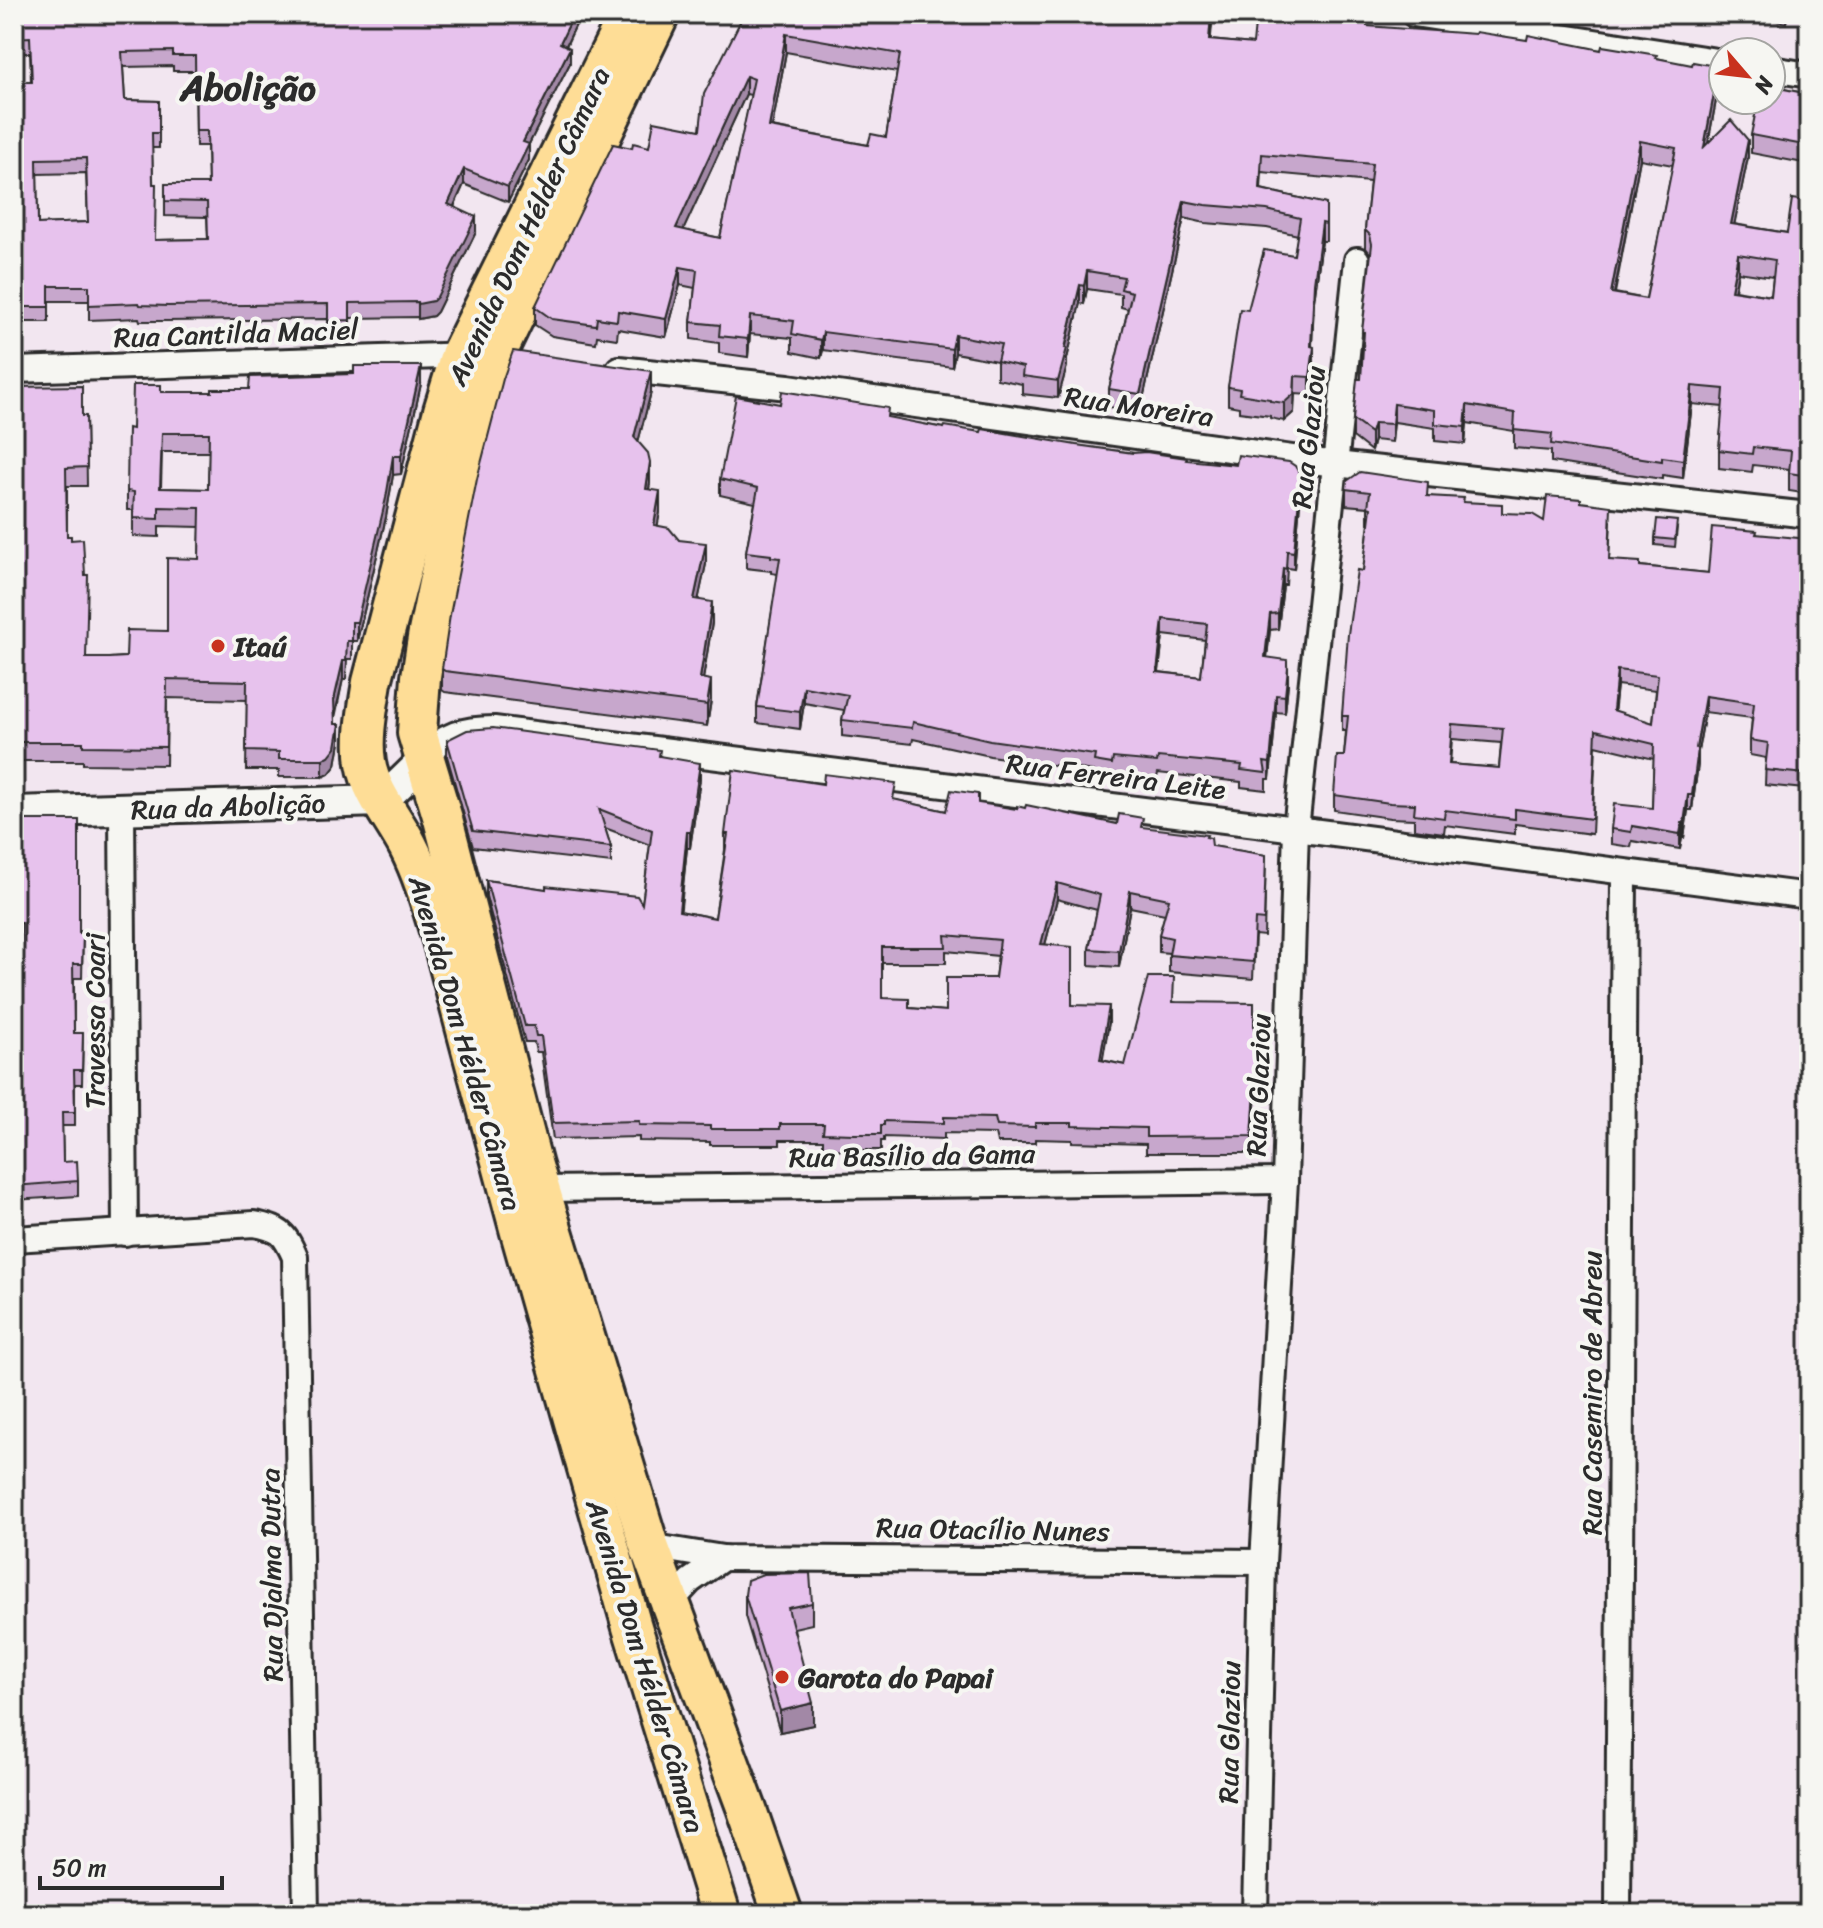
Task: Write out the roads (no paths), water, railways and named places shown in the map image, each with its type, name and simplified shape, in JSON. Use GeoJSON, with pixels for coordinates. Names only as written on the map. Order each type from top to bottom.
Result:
{"type":"FeatureCollection","features":[{"type":"Feature","properties":{"kind":"main road","name":"Avenida Dom Hélder Câmara"},"geometry":{"type":"LineString","coordinates":[[629,14],[482,393],[456,495],[428,632],[417,733],[443,819],[540,1189],[649,1546],[783,1914]]}},
{"type":"Feature","properties":{"kind":"main road","name":"Avenida Dom Hélder Câmara"},"geometry":{"type":"LineString","coordinates":[[660,14],[495,356],[443,411],[372,682],[366,724],[366,760],[371,781],[409,848],[442,940],[520,1232],[632,1627],[721,1914]]}},
{"type":"Feature","properties":{"kind":"street"},"geometry":{"type":"LineString","coordinates":[[1414,14],[1707,60]]}},
{"type":"Feature","properties":{"kind":"street"},"geometry":{"type":"LineString","coordinates":[[1787,72],[1809,75]]}},
{"type":"Feature","properties":{"kind":"street","name":"Rua Glaziou"},"geometry":{"type":"LineString","coordinates":[[1255,1914],[1263,1562],[1285,1181],[1296,829],[1357,260]]}},
{"type":"Feature","properties":{"kind":"street","name":"Rua Cantilda Maciel"},"geometry":{"type":"LineString","coordinates":[[14,370],[495,356]]}},
{"type":"Feature","properties":{"kind":"street","name":"Rua Moreira"},"geometry":{"type":"LineString","coordinates":[[604,367],[788,387],[1335,464],[1809,515]]}},
{"type":"Feature","properties":{"kind":"street","name":"Rua Ferreira Leite"},"geometry":{"type":"LineString","coordinates":[[423,758],[434,745],[457,733],[494,729],[1809,896]]}},
{"type":"Feature","properties":{"kind":"street"},"geometry":{"type":"LineString","coordinates":[[382,801],[423,758]]}},
{"type":"Feature","properties":{"kind":"street","name":"Rua da Abolição"},"geometry":{"type":"LineString","coordinates":[[14,812],[382,801]]}},
{"type":"Feature","properties":{"kind":"street","name":"Travessa Coari"},"geometry":{"type":"LineString","coordinates":[[122,809],[125,1233]]}},
{"type":"Feature","properties":{"kind":"street","name":"Rua Casemiro de Abreu"},"geometry":{"type":"LineString","coordinates":[[1618,1914],[1624,873]]}},
{"type":"Feature","properties":{"kind":"street","name":"Rua Basílio da Gama"},"geometry":{"type":"LineString","coordinates":[[540,1189],[1285,1181]]}},
{"type":"Feature","properties":{"kind":"street","name":"Rua Djalma Dutra"},"geometry":{"type":"LineString","coordinates":[[125,1233],[254,1224],[272,1228],[287,1238],[295,1257],[306,1914]]}},
{"type":"Feature","properties":{"kind":"street"},"geometry":{"type":"LineString","coordinates":[[14,1239],[125,1233]]}},
{"type":"Feature","properties":{"kind":"street","name":"Rua Otacílio Nunes"},"geometry":{"type":"LineString","coordinates":[[649,1546],[723,1558],[1263,1562]]}},
{"type":"Feature","properties":{"kind":"street"},"geometry":{"type":"LineString","coordinates":[[669,1604],[690,1581],[723,1558]]}},
{"type":"Feature","properties":{"kind":"place","name":"Itaú"},"geometry":{"type":"Point","coordinates":[218,646]}},
{"type":"Feature","properties":{"kind":"place","name":"Garota do Papai"},"geometry":{"type":"Point","coordinates":[782,1677]}},
{"type":"Feature","properties":{"kind":"district","name":"Abolição"},"geometry":{"type":"Point","coordinates":[248,87]}}]}
